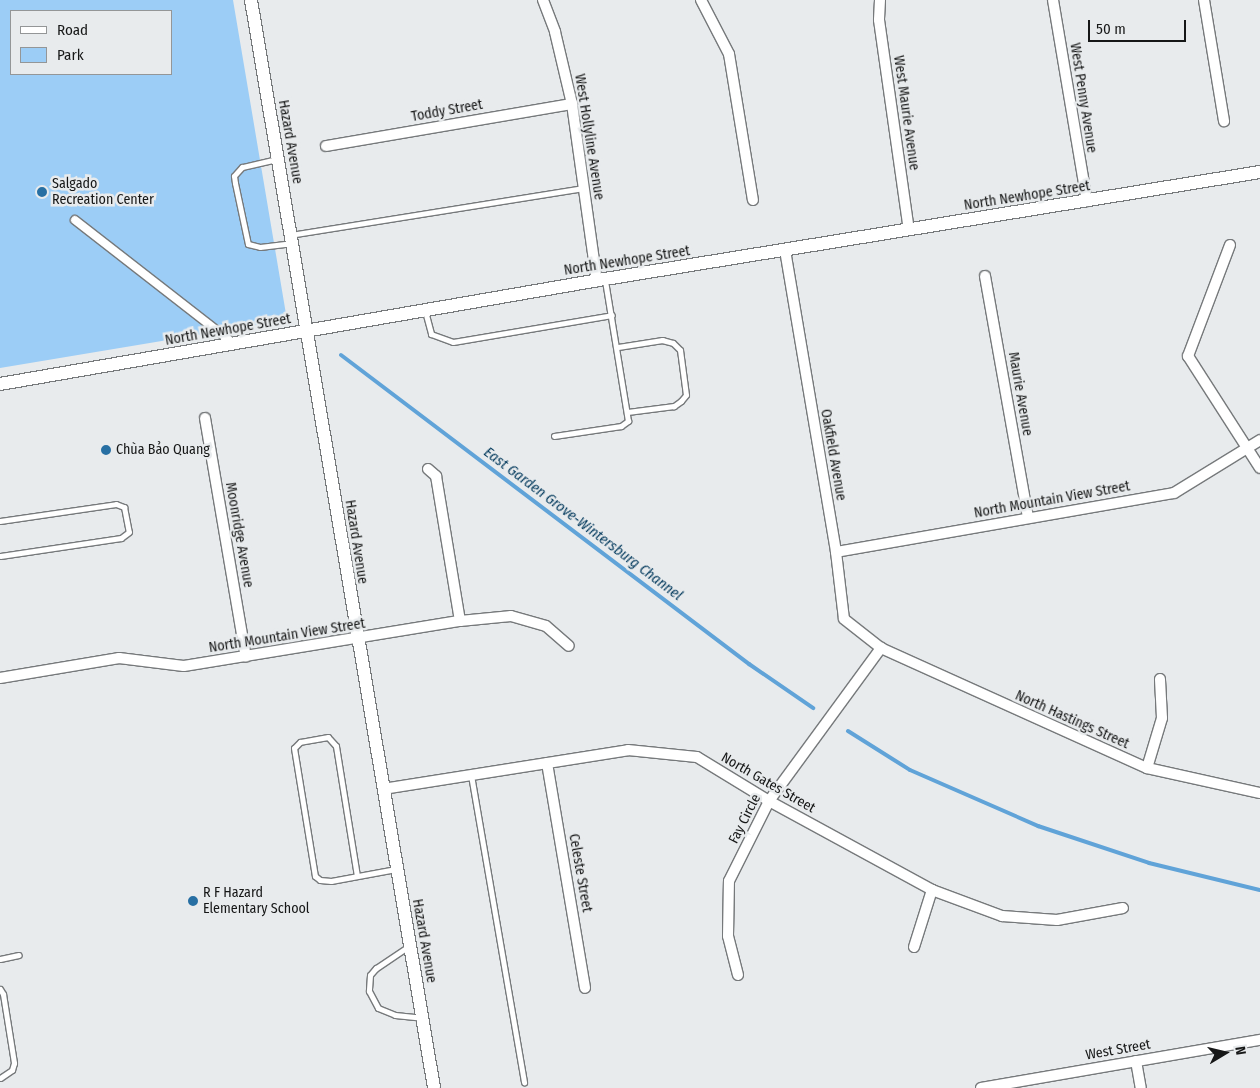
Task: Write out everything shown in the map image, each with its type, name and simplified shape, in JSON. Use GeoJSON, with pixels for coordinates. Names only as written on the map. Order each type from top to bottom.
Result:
{"type":"FeatureCollection","features":[{"type":"Feature","properties":{"kind":"street","name":"Hazard Avenue"},"geometry":{"type":"LineString","coordinates":[[251,0],[434,1088]]}},
{"type":"Feature","properties":{"kind":"street","name":"West Hollyline Avenue"},"geometry":{"type":"LineString","coordinates":[[543,0],[555,32],[572,104],[584,188],[601,280]]}},
{"type":"Feature","properties":{"kind":"street"},"geometry":{"type":"LineString","coordinates":[[701,0],[729,54],[753,200]]}},
{"type":"Feature","properties":{"kind":"street","name":"West Maurie Avenue"},"geometry":{"type":"LineString","coordinates":[[880,0],[879,20],[909,230]]}},
{"type":"Feature","properties":{"kind":"street","name":"West Penny Avenue"},"geometry":{"type":"LineString","coordinates":[[1053,0],[1087,201]]}},
{"type":"Feature","properties":{"kind":"street"},"geometry":{"type":"LineString","coordinates":[[1204,0],[1224,121]]}},
{"type":"Feature","properties":{"kind":"street","name":"Toddy Street"},"geometry":{"type":"LineString","coordinates":[[326,146],[572,104]]}},
{"type":"Feature","properties":{"kind":"street","name":"North Newhope Street"},"geometry":{"type":"LineString","coordinates":[[0,384],[601,280],[1260,172]]}},
{"type":"Feature","properties":{"kind":"street"},"geometry":{"type":"LineString","coordinates":[[74,220],[234,344]]}},
{"type":"Feature","properties":{"kind":"street"},"geometry":{"type":"LineString","coordinates":[[1230,245],[1188,356],[1260,468]]}},
{"type":"Feature","properties":{"kind":"street","name":"Oakfield Avenue"},"geometry":{"type":"LineString","coordinates":[[785,250],[836,552],[844,619],[881,648]]}},
{"type":"Feature","properties":{"kind":"street","name":"Maurie Avenue"},"geometry":{"type":"LineString","coordinates":[[985,276],[1028,517]]}},
{"type":"Feature","properties":{"kind":"street","name":"Moonridge Avenue"},"geometry":{"type":"LineString","coordinates":[[205,418],[246,657]]}},
{"type":"Feature","properties":{"kind":"street","name":"North Mountain View Street"},"geometry":{"type":"LineString","coordinates":[[836,552],[1174,493],[1260,440]]}},
{"type":"Feature","properties":{"kind":"street"},"geometry":{"type":"LineString","coordinates":[[428,469],[436,476],[460,621]]}},
{"type":"Feature","properties":{"kind":"street","name":"North Mountain View Street"},"geometry":{"type":"LineString","coordinates":[[0,678],[119,658],[184,666],[460,621],[511,616],[546,626],[570,646]]}},
{"type":"Feature","properties":{"kind":"street","name":"Fay Circle"},"geometry":{"type":"LineString","coordinates":[[738,975],[728,936],[729,881],[769,801],[881,648]]}},
{"type":"Feature","properties":{"kind":"street","name":"North Hastings Street"},"geometry":{"type":"LineString","coordinates":[[881,648],[1147,768],[1260,792]]}},
{"type":"Feature","properties":{"kind":"street"},"geometry":{"type":"LineString","coordinates":[[1147,768],[1162,718],[1160,679]]}},
{"type":"Feature","properties":{"kind":"street","name":"North Gates Street"},"geometry":{"type":"LineString","coordinates":[[383,789],[628,750],[697,757],[769,801],[932,890],[1002,916],[1057,920],[1123,908]]}},
{"type":"Feature","properties":{"kind":"street","name":"Celeste Street"},"geometry":{"type":"LineString","coordinates":[[547,763],[585,988]]}},
{"type":"Feature","properties":{"kind":"street"},"geometry":{"type":"LineString","coordinates":[[914,947],[932,890]]}},
{"type":"Feature","properties":{"kind":"street","name":"West Street"},"geometry":{"type":"LineString","coordinates":[[981,1088],[1260,1040]]}},
{"type":"Feature","properties":{"kind":"street"},"geometry":{"type":"LineString","coordinates":[[1136,1061],[1141,1088]]}},
{"type":"Feature","properties":{"kind":"lane"},"geometry":{"type":"LineString","coordinates":[[278,159],[242,168],[234,176],[248,244],[252,247],[584,188]]}},
{"type":"Feature","properties":{"kind":"lane"},"geometry":{"type":"LineString","coordinates":[[554,436],[621,426],[628,421],[612,315],[601,280]]}},
{"type":"Feature","properties":{"kind":"lane"},"geometry":{"type":"LineString","coordinates":[[425,311],[431,334],[453,342],[612,315]]}},
{"type":"Feature","properties":{"kind":"lane"},"geometry":{"type":"LineString","coordinates":[[618,348],[662,340],[673,343],[680,350],[686,395],[681,401],[674,406],[627,412]]}},
{"type":"Feature","properties":{"kind":"lane"},"geometry":{"type":"LineString","coordinates":[[0,521],[116,504],[124,507],[129,532],[121,538],[0,556]]}},
{"type":"Feature","properties":{"kind":"lane"},"geometry":{"type":"LineString","coordinates":[[357,876],[336,746],[328,737],[300,742],[294,748],[315,876],[320,880],[331,881],[396,869]]}},
{"type":"Feature","properties":{"kind":"lane"},"geometry":{"type":"LineString","coordinates":[[471,775],[524,1082]]}},
{"type":"Feature","properties":{"kind":"lane"},"geometry":{"type":"LineString","coordinates":[[409,946],[376,968],[370,976],[369,991],[378,1008],[395,1015],[422,1018]]}},
{"type":"Feature","properties":{"kind":"lane"},"geometry":{"type":"LineString","coordinates":[[0,958],[19,956]]}},
{"type":"Feature","properties":{"kind":"lane"},"geometry":{"type":"LineString","coordinates":[[0,989],[3,994],[14,1063],[12,1070],[0,1078]]}},
{"type":"Feature","properties":{"kind":"green space"},"geometry":{"type":"Polygon","coordinates":[[[0,0],[233,0],[287,320],[0,368],[0,0]]]}},
{"type":"Feature","properties":{"kind":"waterway","name":"East Garden Grove-Wintersburg Channel"},"geometry":{"type":"LineString","coordinates":[[341,355],[749,664],[813,708]]}},
{"type":"Feature","properties":{"kind":"waterway","name":"East Garden Grove-Wintersburg Channel"},"geometry":{"type":"LineString","coordinates":[[848,731],[910,770],[1038,826],[1149,863],[1260,890]]}},
{"type":"Feature","properties":{"kind":"place","name":"Salgado Recreation Center"},"geometry":{"type":"Point","coordinates":[42,192]}},
{"type":"Feature","properties":{"kind":"place","name":"Chùa Bảo Quang"},"geometry":{"type":"Point","coordinates":[106,450]}},
{"type":"Feature","properties":{"kind":"place","name":"R F Hazard Elementary School"},"geometry":{"type":"Point","coordinates":[193,901]}}]}
